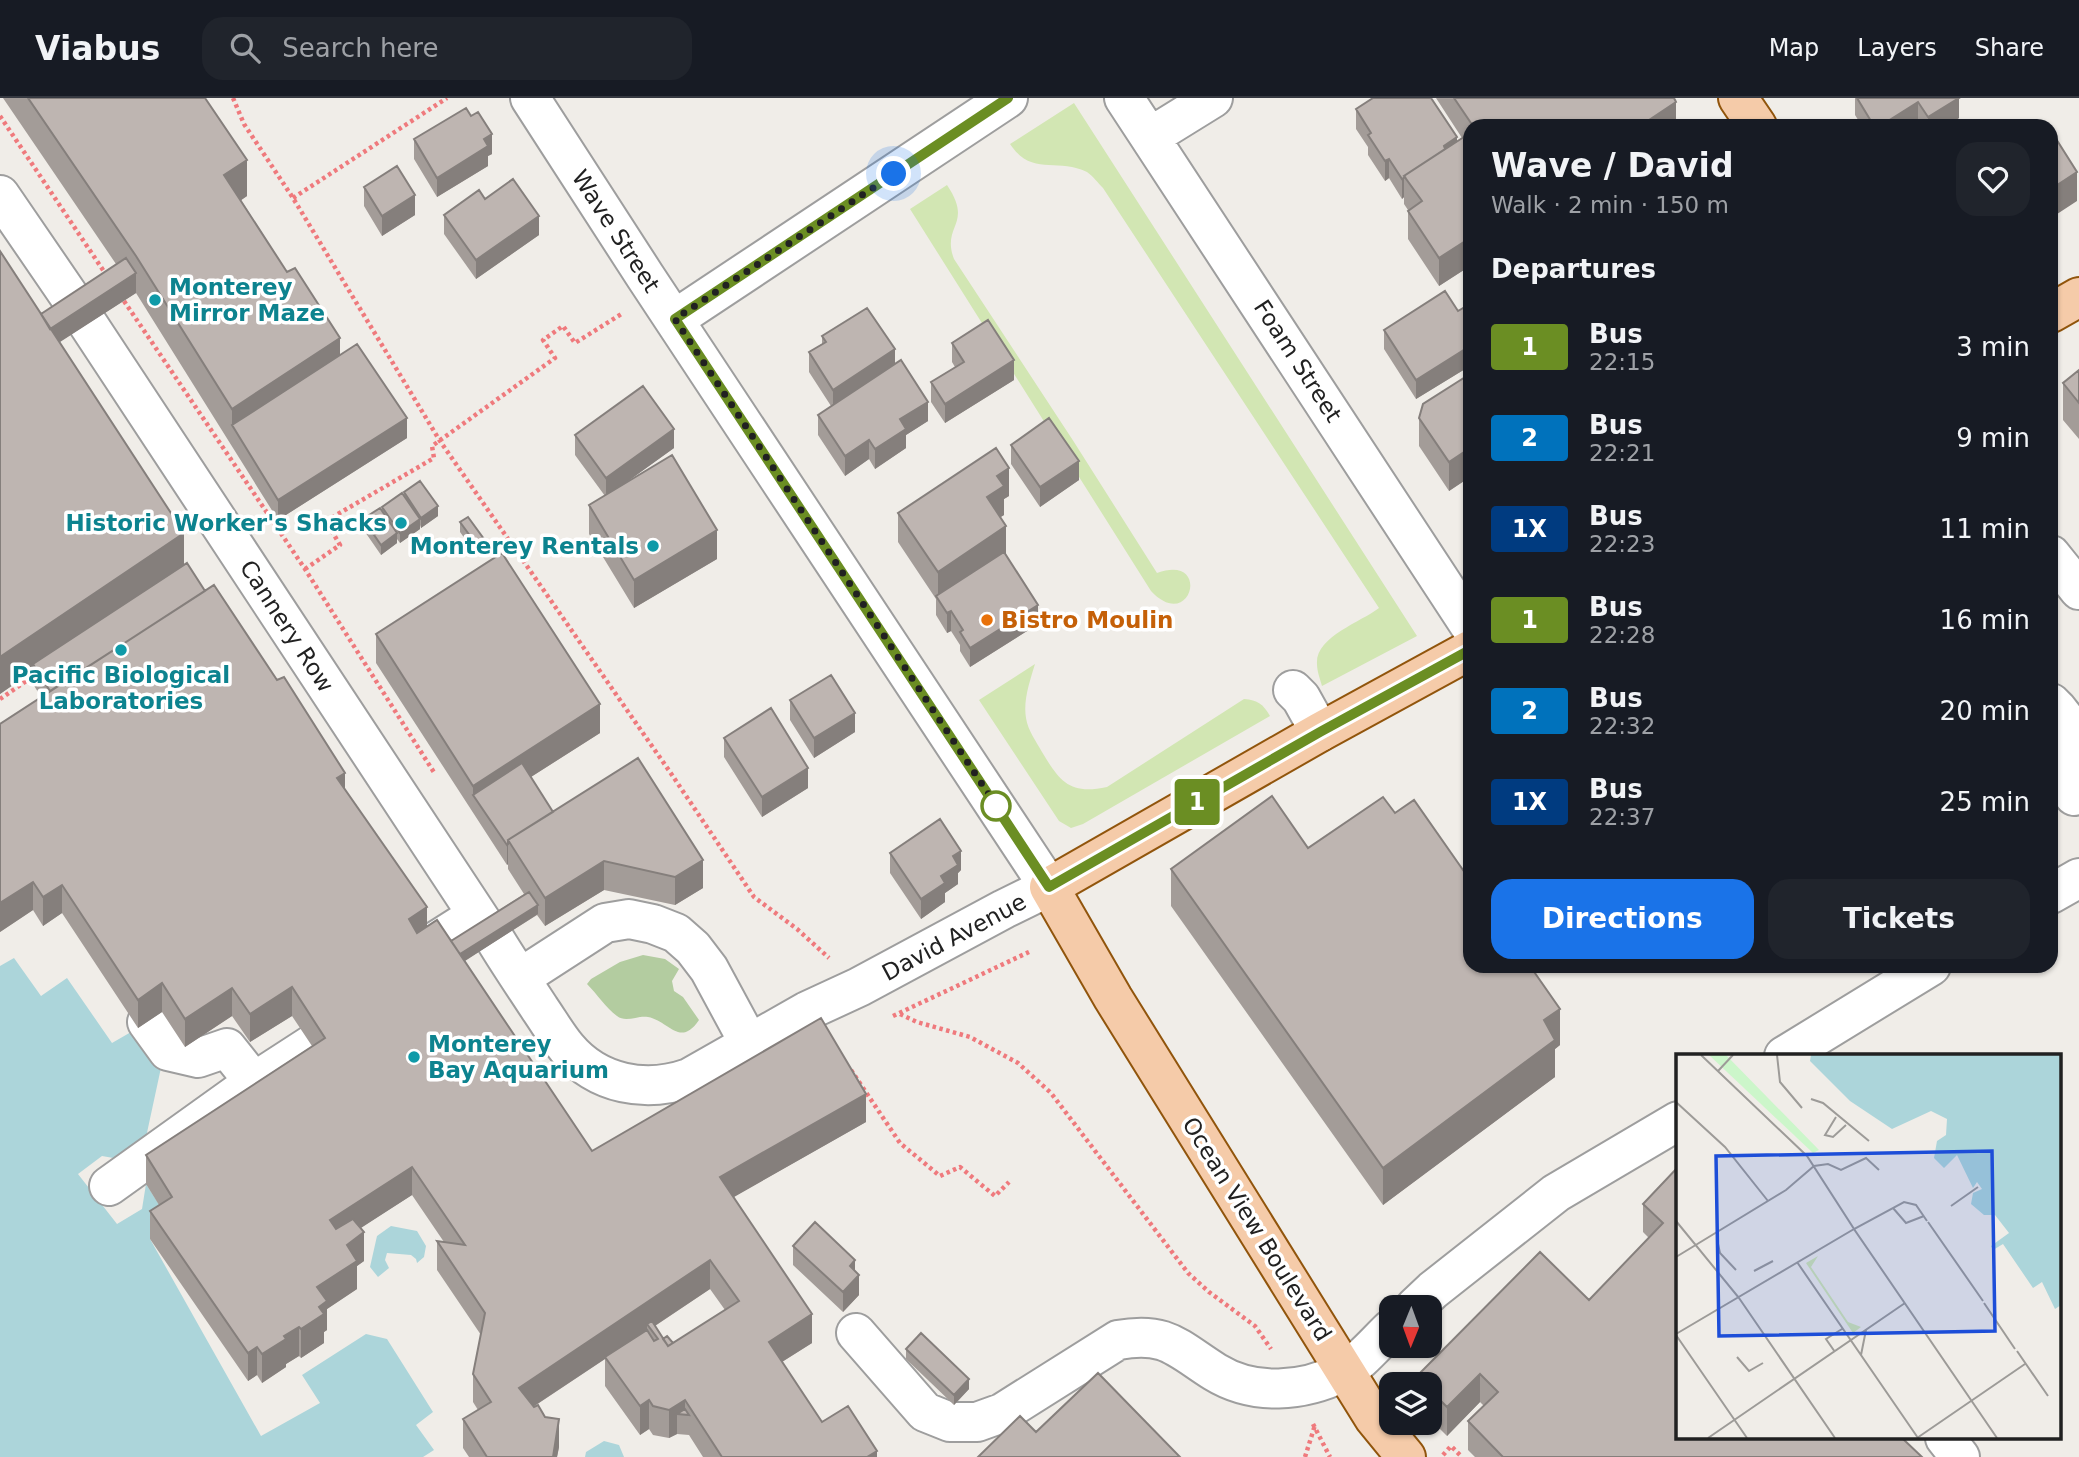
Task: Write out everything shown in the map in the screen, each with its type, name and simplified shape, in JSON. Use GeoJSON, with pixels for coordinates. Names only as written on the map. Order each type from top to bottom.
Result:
{"type":"FeatureCollection","features":[{"type":"Feature","properties":{"kind":"main road"},"geometry":{"type":"LineString","coordinates":[[1738,98],[1752,119]]}},
{"type":"Feature","properties":{"kind":"main road"},"geometry":{"type":"LineString","coordinates":[[2058,309],[2079,297]]}},
{"type":"Feature","properties":{"kind":"main road","name":"David Avenue"},"geometry":{"type":"LineString","coordinates":[[1049,887],[1463,654]]}},
{"type":"Feature","properties":{"kind":"main road","name":"Wave Street"},"geometry":{"type":"LineString","coordinates":[[1049,887],[1114,998]]}},
{"type":"Feature","properties":{"kind":"main road","name":"Ocean View Boulevard"},"geometry":{"type":"LineString","coordinates":[[1114,998],[1374,1418],[1406,1457]]}},
{"type":"Feature","properties":{"kind":"street","name":"Wave Street"},"geometry":{"type":"LineString","coordinates":[[530,98],[1049,887]]}},
{"type":"Feature","properties":{"kind":"street"},"geometry":{"type":"LineString","coordinates":[[675,319],[979,110],[1008,98]]}},
{"type":"Feature","properties":{"kind":"street","name":"Foam Street"},"geometry":{"type":"LineString","coordinates":[[1124,98],[1463,615]]}},
{"type":"Feature","properties":{"kind":"street"},"geometry":{"type":"LineString","coordinates":[[1150,137],[1213,98]]}},
{"type":"Feature","properties":{"kind":"street","name":"Cannery Row"},"geometry":{"type":"LineString","coordinates":[[0,195],[83,316],[550,1023]]}},
{"type":"Feature","properties":{"kind":"street"},"geometry":{"type":"LineString","coordinates":[[2058,564],[2079,590]]}},
{"type":"Feature","properties":{"kind":"street"},"geometry":{"type":"LineString","coordinates":[[1293,690],[1301,698],[1320,732]]}},
{"type":"Feature","properties":{"kind":"street"},"geometry":{"type":"LineString","coordinates":[[2058,711],[2073,736],[2077,770],[2074,796]]}},
{"type":"Feature","properties":{"kind":"street"},"geometry":{"type":"LineString","coordinates":[[2058,890],[2079,878]]}},
{"type":"Feature","properties":{"kind":"street","name":"David Avenue"},"geometry":{"type":"LineString","coordinates":[[550,1023],[568,1048],[589,1068],[601,1075],[632,1085],[669,1085],[689,1078],[807,1011],[859,987],[1049,887]]}},
{"type":"Feature","properties":{"kind":"street"},"geometry":{"type":"LineString","coordinates":[[520,978],[605,923],[629,919],[653,924],[676,933],[693,948],[709,969],[750,1043]]}},
{"type":"Feature","properties":{"kind":"street"},"geometry":{"type":"LineString","coordinates":[[414,955],[486,928]]}},
{"type":"Feature","properties":{"kind":"street"},"geometry":{"type":"LineString","coordinates":[[1787,1054],[1920,973]]}},
{"type":"Feature","properties":{"kind":"street"},"geometry":{"type":"LineString","coordinates":[[147,1022],[168,1051],[198,1058],[227,1048],[254,1082]]}},
{"type":"Feature","properties":{"kind":"street"},"geometry":{"type":"LineString","coordinates":[[109,1185],[311,1045]]}},
{"type":"Feature","properties":{"kind":"street"},"geometry":{"type":"LineString","coordinates":[[1430,1295],[1556,1193],[1676,1122]]}},
{"type":"Feature","properties":{"kind":"street"},"geometry":{"type":"LineString","coordinates":[[856,1333],[925,1412],[950,1422],[977,1422],[1002,1413],[1118,1340],[1139,1336],[1160,1339],[1181,1347],[1216,1372],[1240,1384],[1268,1389],[1295,1388],[1345,1371],[1379,1340]]}},
{"type":"Feature","properties":{"kind":"street"},"geometry":{"type":"LineString","coordinates":[[1947,1440],[1960,1457]]}},
{"type":"Feature","properties":{"kind":"path"},"geometry":{"type":"LineString","coordinates":[[233,98],[244,124],[293,198],[440,441],[754,897],[797,929],[837,966]]}},
{"type":"Feature","properties":{"kind":"path"},"geometry":{"type":"LineString","coordinates":[[293,198],[447,98]]}},
{"type":"Feature","properties":{"kind":"path"},"geometry":{"type":"LineString","coordinates":[[0,116],[114,285]]}},
{"type":"Feature","properties":{"kind":"path"},"geometry":{"type":"LineString","coordinates":[[124,301],[305,569],[438,779]]}},
{"type":"Feature","properties":{"kind":"path"},"geometry":{"type":"LineString","coordinates":[[305,569],[340,545],[326,522],[434,458],[432,446],[555,358],[543,340],[563,326],[575,343],[624,313]]}},
{"type":"Feature","properties":{"kind":"path"},"geometry":{"type":"LineString","coordinates":[[0,699],[44,669]]}},
{"type":"Feature","properties":{"kind":"path"},"geometry":{"type":"LineString","coordinates":[[1028,952],[900,1014],[917,1022],[970,1037],[994,1048],[1018,1063],[1051,1093],[1188,1273],[1255,1326],[1295,1388],[1331,1457]]}},
{"type":"Feature","properties":{"kind":"path"},"geometry":{"type":"LineString","coordinates":[[849,1067],[900,1143],[940,1176],[960,1167],[995,1196],[1009,1182]]}},
{"type":"Feature","properties":{"kind":"path"},"geometry":{"type":"LineString","coordinates":[[1441,1457],[1451,1446],[1462,1457]]}},
{"type":"Feature","properties":{"kind":"green space"},"geometry":{"type":"Polygon","coordinates":[[[1074,103],[1417,636],[1322,686],[1317,664],[1318,654],[1323,646],[1340,631],[1379,608],[1103,188],[1087,172],[1027,160],[1010,144],[1074,103]]]}},
{"type":"Feature","properties":{"kind":"green space"},"geometry":{"type":"Polygon","coordinates":[[[947,185],[958,209],[951,239],[954,259],[1157,573],[1174,570],[1185,573],[1190,581],[1190,591],[1185,599],[1177,604],[1165,602],[1151,591],[910,209],[947,185]]]}},
{"type":"Feature","properties":{"kind":"green space"},"geometry":{"type":"Polygon","coordinates":[[[1035,664],[1025,711],[1032,736],[1061,778],[1067,784],[1084,789],[1107,787],[1244,699],[1260,703],[1270,716],[1083,824],[1071,828],[1059,821],[979,700],[1035,664]]]}},
{"type":"Feature","properties":{"kind":"green space"},"geometry":{"type":"Polygon","coordinates":[[[643,955],[665,959],[679,969],[672,981],[674,991],[683,997],[699,1020],[686,1032],[674,1030],[648,1017],[621,1018],[609,1009],[587,984],[620,962],[643,955]]]}},
{"type":"Feature","properties":{"kind":"water"},"geometry":{"type":"Polygon","coordinates":[[[14,958],[41,996],[67,978],[112,1043],[138,1028],[162,1063],[145,1142],[119,1159],[102,1156],[78,1174],[117,1224],[142,1209],[146,1184],[172,1225],[150,1239],[261,1436],[320,1403],[302,1375],[366,1334],[387,1339],[433,1412],[416,1425],[434,1450],[423,1457],[0,1457],[0,966],[14,958]]]}},
{"type":"Feature","properties":{"kind":"water"},"geometry":{"type":"Polygon","coordinates":[[[391,1226],[417,1231],[426,1246],[424,1257],[417,1263],[411,1255],[387,1253],[385,1260],[389,1268],[378,1277],[370,1267],[377,1236],[391,1226]]]}},
{"type":"Feature","properties":{"kind":"water"},"geometry":{"type":"Polygon","coordinates":[[[604,1441],[619,1445],[624,1457],[585,1457],[586,1452],[604,1441]]]}},
{"type":"Feature","properties":{"kind":"building"},"geometry":{"type":"Polygon","coordinates":[[[28,98],[205,98],[247,160],[224,175],[287,272],[295,268],[340,338],[232,409],[136,256],[28,98]]]}},
{"type":"Feature","properties":{"kind":"building"},"geometry":{"type":"Polygon","coordinates":[[[1373,98],[1431,98],[1457,137],[1444,146],[1445,149],[1402,179],[1389,159],[1385,161],[1368,135],[1371,133],[1356,109],[1373,98]]]}},
{"type":"Feature","properties":{"kind":"building"},"geometry":{"type":"Polygon","coordinates":[[[1454,98],[1674,98],[1676,102],[1650,119],[1468,119],[1454,98]]]}},
{"type":"Feature","properties":{"kind":"building"},"geometry":{"type":"Polygon","coordinates":[[[1857,98],[1959,98],[1928,117],[1918,102],[1891,119],[1870,119],[1857,98]]]}},
{"type":"Feature","properties":{"kind":"building"},"geometry":{"type":"Polygon","coordinates":[[[466,108],[471,116],[478,112],[492,134],[484,139],[488,146],[437,178],[414,139],[466,108]]]}},
{"type":"Feature","properties":{"kind":"building"},"geometry":{"type":"Polygon","coordinates":[[[1463,138],[1463,243],[1439,258],[1408,211],[1422,201],[1404,176],[1463,138]]]}},
{"type":"Feature","properties":{"kind":"building"},"geometry":{"type":"Polygon","coordinates":[[[2058,142],[2077,172],[2058,184],[2058,142]]]}},
{"type":"Feature","properties":{"kind":"building"},"geometry":{"type":"Polygon","coordinates":[[[397,166],[415,195],[382,216],[364,187],[397,166]]]}},
{"type":"Feature","properties":{"kind":"building"},"geometry":{"type":"Polygon","coordinates":[[[513,179],[539,216],[476,260],[444,215],[479,190],[485,199],[513,179]]]}},
{"type":"Feature","properties":{"kind":"building"},"geometry":{"type":"Polygon","coordinates":[[[0,251],[184,533],[0,657],[0,251]]]}},
{"type":"Feature","properties":{"kind":"building"},"geometry":{"type":"Polygon","coordinates":[[[126,258],[136,273],[50,329],[41,314],[126,258]]]}},
{"type":"Feature","properties":{"kind":"building"},"geometry":{"type":"Polygon","coordinates":[[[1445,291],[1458,311],[1463,308],[1463,350],[1416,380],[1384,330],[1445,291]]]}},
{"type":"Feature","properties":{"kind":"building"},"geometry":{"type":"Polygon","coordinates":[[[867,308],[895,349],[833,390],[809,352],[826,342],[822,336],[867,308]]]}},
{"type":"Feature","properties":{"kind":"building"},"geometry":{"type":"Polygon","coordinates":[[[988,320],[1014,360],[945,404],[931,382],[964,362],[952,343],[988,320]]]}},
{"type":"Feature","properties":{"kind":"building"},"geometry":{"type":"Polygon","coordinates":[[[357,344],[407,418],[278,500],[232,425],[357,344]]]}},
{"type":"Feature","properties":{"kind":"building"},"geometry":{"type":"Polygon","coordinates":[[[901,360],[928,402],[900,419],[906,429],[875,449],[869,440],[845,456],[818,415],[901,360]]]}},
{"type":"Feature","properties":{"kind":"building"},"geometry":{"type":"Polygon","coordinates":[[[2079,370],[2079,403],[2063,383],[2079,370]]]}},
{"type":"Feature","properties":{"kind":"building"},"geometry":{"type":"Polygon","coordinates":[[[1463,378],[1463,453],[1449,462],[1419,418],[1423,404],[1463,378]]]}},
{"type":"Feature","properties":{"kind":"building"},"geometry":{"type":"Polygon","coordinates":[[[643,386],[674,429],[606,478],[575,435],[643,386]]]}},
{"type":"Feature","properties":{"kind":"building"},"geometry":{"type":"Polygon","coordinates":[[[1049,418],[1079,461],[1040,487],[1011,445],[1049,418]]]}},
{"type":"Feature","properties":{"kind":"building"},"geometry":{"type":"Polygon","coordinates":[[[996,448],[1009,468],[997,476],[1004,486],[987,497],[1006,526],[938,572],[898,513],[996,448]]]}},
{"type":"Feature","properties":{"kind":"building","name":"Monterey Rentals"},"geometry":{"type":"Polygon","coordinates":[[[672,455],[717,530],[634,580],[589,505],[672,455]]]}},
{"type":"Feature","properties":{"kind":"building"},"geometry":{"type":"Polygon","coordinates":[[[420,481],[438,506],[421,518],[404,492],[420,481]]]}},
{"type":"Feature","properties":{"kind":"building"},"geometry":{"type":"Polygon","coordinates":[[[402,493],[420,519],[400,533],[382,507],[402,493]]]}},
{"type":"Feature","properties":{"kind":"building"},"geometry":{"type":"Polygon","coordinates":[[[380,508],[397,533],[381,545],[363,519],[380,508]]]}},
{"type":"Feature","properties":{"kind":"building"},"geometry":{"type":"Polygon","coordinates":[[[468,517],[484,539],[476,544],[460,522],[468,517]]]}},
{"type":"Feature","properties":{"kind":"building","name":"Bistro Moulin"},"geometry":{"type":"Polygon","coordinates":[[[1004,552],[1038,605],[970,648],[951,611],[947,613],[936,596],[1004,552]]]}},
{"type":"Feature","properties":{"kind":"building"},"geometry":{"type":"Polygon","coordinates":[[[502,553],[600,704],[473,786],[376,634],[502,553]]]}},
{"type":"Feature","properties":{"kind":"building"},"geometry":{"type":"Polygon","coordinates":[[[187,563],[205,591],[50,691],[33,664],[187,563]]]}},
{"type":"Feature","properties":{"kind":"building","name":"Monterey Bay Aquarium"},"geometry":{"type":"Polygon","coordinates":[[[214,585],[277,680],[284,677],[345,773],[337,778],[427,907],[409,919],[417,933],[437,920],[592,1151],[821,1018],[866,1094],[720,1177],[812,1314],[769,1342],[822,1422],[848,1406],[877,1451],[867,1457],[722,1457],[685,1400],[669,1410],[653,1406],[649,1400],[640,1406],[605,1357],[647,1330],[654,1341],[658,1339],[647,1324],[652,1321],[668,1346],[739,1301],[710,1260],[519,1388],[534,1407],[538,1405],[545,1417],[559,1419],[553,1457],[487,1457],[463,1419],[491,1402],[473,1374],[485,1313],[437,1241],[465,1245],[412,1167],[330,1220],[336,1229],[353,1219],[364,1232],[347,1245],[357,1261],[317,1287],[327,1301],[319,1307],[324,1314],[284,1336],[286,1339],[262,1354],[257,1347],[248,1353],[150,1211],[172,1197],[146,1155],[325,1038],[292,987],[250,1014],[232,988],[185,1019],[162,983],[138,1000],[62,885],[43,897],[33,882],[0,903],[0,724],[214,585]]]}},
{"type":"Feature","properties":{"kind":"building"},"geometry":{"type":"Polygon","coordinates":[[[831,675],[855,713],[814,738],[790,700],[831,675]]]}},
{"type":"Feature","properties":{"kind":"building"},"geometry":{"type":"Polygon","coordinates":[[[771,708],[808,768],[762,797],[724,738],[771,708]]]}},
{"type":"Feature","properties":{"kind":"building"},"geometry":{"type":"Polygon","coordinates":[[[638,758],[703,860],[675,877],[604,861],[545,898],[508,840],[638,758]]]}},
{"type":"Feature","properties":{"kind":"building"},"geometry":{"type":"Polygon","coordinates":[[[522,763],[553,812],[508,840],[507,845],[473,795],[522,763]]]}},
{"type":"Feature","properties":{"kind":"building"},"geometry":{"type":"Polygon","coordinates":[[[1272,796],[1308,848],[1383,797],[1395,813],[1414,800],[1463,870],[1463,973],[1535,973],[1560,1009],[1544,1020],[1555,1040],[1383,1168],[1171,869],[1272,796]]]}},
{"type":"Feature","properties":{"kind":"building"},"geometry":{"type":"Polygon","coordinates":[[[940,819],[961,851],[953,856],[958,865],[941,876],[945,883],[921,899],[890,853],[940,819]]]}},
{"type":"Feature","properties":{"kind":"building"},"geometry":{"type":"Polygon","coordinates":[[[529,892],[538,905],[460,954],[451,941],[529,892]]]}},
{"type":"Feature","properties":{"kind":"building"},"geometry":{"type":"Polygon","coordinates":[[[1676,1169],[1676,1440],[1904,1440],[1922,1457],[1503,1457],[1468,1421],[1498,1392],[1480,1374],[1447,1407],[1442,1402],[1442,1372],[1421,1372],[1435,1358],[1442,1358],[1442,1351],[1540,1252],[1589,1300],[1663,1223],[1643,1204],[1676,1169]]]}},
{"type":"Feature","properties":{"kind":"building"},"geometry":{"type":"Polygon","coordinates":[[[815,1222],[855,1260],[850,1266],[859,1275],[843,1292],[793,1246],[815,1222]]]}},
{"type":"Feature","properties":{"kind":"building"},"geometry":{"type":"Polygon","coordinates":[[[921,1333],[969,1379],[954,1395],[906,1349],[921,1333]]]}},
{"type":"Feature","properties":{"kind":"building"},"geometry":{"type":"Polygon","coordinates":[[[667,1336],[673,1343],[668,1346],[663,1339],[667,1336]]]}},
{"type":"Feature","properties":{"kind":"building"},"geometry":{"type":"Polygon","coordinates":[[[1098,1373],[1180,1457],[978,1457],[1020,1416],[1036,1432],[1098,1373]]]}},
{"type":"Feature","properties":{"kind":"building"},"geometry":{"type":"Polygon","coordinates":[[[685,1409],[689,1415],[677,1414],[685,1409]]]}},
{"type":"Feature","properties":{"kind":"bus line","name":"1"},"geometry":{"type":"LineString","coordinates":[[1008,98],[675,319],[1049,887],[1463,654]]}},
{"type":"Feature","properties":{"kind":"place","name":"Monterey Mirror Maze"},"geometry":{"type":"Point","coordinates":[155,300]}},
{"type":"Feature","properties":{"kind":"place","name":"Historic Worker's Shacks"},"geometry":{"type":"Point","coordinates":[401,523]}},
{"type":"Feature","properties":{"kind":"place","name":"Monterey Rentals"},"geometry":{"type":"Point","coordinates":[653,546]}},
{"type":"Feature","properties":{"kind":"place","name":"Bistro Moulin"},"geometry":{"type":"Point","coordinates":[987,620]}},
{"type":"Feature","properties":{"kind":"place","name":"Pacific Biological Laboratories"},"geometry":{"type":"Point","coordinates":[121,650]}},
{"type":"Feature","properties":{"kind":"place","name":"Monterey Bay Aquarium"},"geometry":{"type":"Point","coordinates":[414,1057]}},
{"type":"Feature","properties":{"kind":"route"},"geometry":{"type":"LineString","coordinates":[[894,174],[675,319],[1001,813],[996,806]]}}]}
